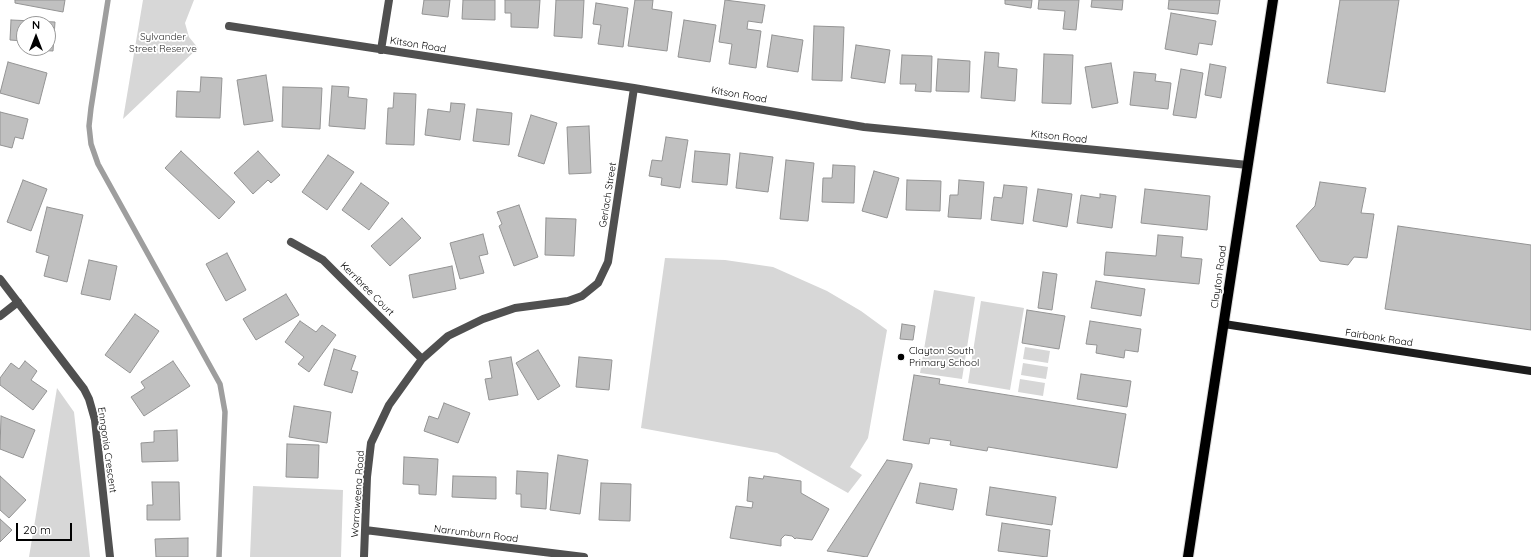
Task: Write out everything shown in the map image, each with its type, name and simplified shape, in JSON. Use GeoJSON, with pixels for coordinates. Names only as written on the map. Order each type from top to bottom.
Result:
{"type":"FeatureCollection","features":[{"type":"Feature","properties":{"kind":"main road","name":"Clayton Road"},"geometry":{"type":"LineString","coordinates":[[1188,557],[1273,0]]}},
{"type":"Feature","properties":{"kind":"main road","name":"Fairbank Road"},"geometry":{"type":"LineString","coordinates":[[1224,324],[1531,372]]}},
{"type":"Feature","properties":{"kind":"street"},"geometry":{"type":"LineString","coordinates":[[381,50],[389,0]]}},
{"type":"Feature","properties":{"kind":"street","name":"Kitson Road"},"geometry":{"type":"LineString","coordinates":[[228,26],[634,88],[864,127],[1248,165]]}},
{"type":"Feature","properties":{"kind":"street","name":"Gerlach Street"},"geometry":{"type":"LineString","coordinates":[[582,296],[598,283],[608,262],[634,88]]}},
{"type":"Feature","properties":{"kind":"street","name":"Kerribree Court"},"geometry":{"type":"LineString","coordinates":[[291,242],[323,260],[422,359]]}},
{"type":"Feature","properties":{"kind":"street","name":"Enngonia Crescent"},"geometry":{"type":"LineString","coordinates":[[0,279],[84,389],[90,403],[95,420],[110,557]]}},
{"type":"Feature","properties":{"kind":"street","name":"Warraweena Road"},"geometry":{"type":"LineString","coordinates":[[364,557],[367,477],[371,443],[388,404],[422,359],[448,336],[483,319],[515,308],[568,301],[582,296]]}},
{"type":"Feature","properties":{"kind":"street"},"geometry":{"type":"LineString","coordinates":[[0,316],[18,302]]}},
{"type":"Feature","properties":{"kind":"street","name":"Narrumburn Road"},"geometry":{"type":"LineString","coordinates":[[365,530],[584,557]]}},
{"type":"Feature","properties":{"kind":"green space","name":"Sylvander Street Reserve"},"geometry":{"type":"Polygon","coordinates":[[[143,0],[194,0],[185,23],[189,37],[198,48],[123,119],[143,0]]]}},
{"type":"Feature","properties":{"kind":"green space"},"geometry":{"type":"Polygon","coordinates":[[[665,258],[725,260],[773,267],[827,291],[861,311],[887,330],[868,438],[850,467],[862,475],[848,493],[777,453],[641,428],[665,258]]]}},
{"type":"Feature","properties":{"kind":"green space"},"geometry":{"type":"Polygon","coordinates":[[[934,290],[975,297],[962,379],[920,373],[934,290]]]}},
{"type":"Feature","properties":{"kind":"green space"},"geometry":{"type":"Polygon","coordinates":[[[981,301],[1024,308],[1010,390],[968,383],[981,301]]]}},
{"type":"Feature","properties":{"kind":"green space"},"geometry":{"type":"Polygon","coordinates":[[[1025,347],[1050,351],[1048,363],[1023,359],[1025,347]]]}},
{"type":"Feature","properties":{"kind":"green space"},"geometry":{"type":"Polygon","coordinates":[[[1023,363],[1048,367],[1046,379],[1021,375],[1023,363]]]}},
{"type":"Feature","properties":{"kind":"green space"},"geometry":{"type":"Polygon","coordinates":[[[1020,379],[1045,383],[1043,396],[1018,392],[1020,379]]]}},
{"type":"Feature","properties":{"kind":"green space"},"geometry":{"type":"Polygon","coordinates":[[[57,388],[74,412],[90,557],[29,557],[57,388]]]}},
{"type":"Feature","properties":{"kind":"green space"},"geometry":{"type":"Polygon","coordinates":[[[253,486],[343,490],[341,557],[250,557],[253,486]]]}},
{"type":"Feature","properties":{"kind":"building"},"geometry":{"type":"Polygon","coordinates":[[[15,0],[65,0],[63,12],[15,3],[15,0]]]}},
{"type":"Feature","properties":{"kind":"building"},"geometry":{"type":"Polygon","coordinates":[[[424,0],[450,0],[448,17],[422,14],[424,0]]]}},
{"type":"Feature","properties":{"kind":"building"},"geometry":{"type":"Polygon","coordinates":[[[463,0],[495,0],[495,20],[462,19],[463,0]]]}},
{"type":"Feature","properties":{"kind":"building"},"geometry":{"type":"Polygon","coordinates":[[[505,0],[540,0],[538,28],[511,27],[511,13],[505,13],[505,0]]]}},
{"type":"Feature","properties":{"kind":"building"},"geometry":{"type":"Polygon","coordinates":[[[556,0],[584,0],[582,38],[554,36],[556,0]]]}},
{"type":"Feature","properties":{"kind":"building"},"geometry":{"type":"Polygon","coordinates":[[[635,0],[653,0],[652,9],[672,12],[667,51],[628,46],[635,0]]]}},
{"type":"Feature","properties":{"kind":"building"},"geometry":{"type":"Polygon","coordinates":[[[725,0],[765,5],[762,23],[748,21],[747,29],[761,31],[756,68],[729,64],[732,44],[719,42],[725,0]]]}},
{"type":"Feature","properties":{"kind":"building"},"geometry":{"type":"Polygon","coordinates":[[[1005,0],[1032,0],[1031,8],[1005,4],[1005,0]]]}},
{"type":"Feature","properties":{"kind":"building"},"geometry":{"type":"Polygon","coordinates":[[[1039,0],[1079,0],[1076,30],[1063,29],[1065,11],[1038,9],[1039,0]]]}},
{"type":"Feature","properties":{"kind":"building"},"geometry":{"type":"Polygon","coordinates":[[[1092,0],[1123,0],[1122,10],[1091,7],[1092,0]]]}},
{"type":"Feature","properties":{"kind":"building"},"geometry":{"type":"Polygon","coordinates":[[[1169,0],[1220,0],[1218,14],[1168,9],[1169,0]]]}},
{"type":"Feature","properties":{"kind":"building"},"geometry":{"type":"Polygon","coordinates":[[[1340,0],[1399,0],[1385,92],[1327,83],[1340,0]]]}},
{"type":"Feature","properties":{"kind":"building"},"geometry":{"type":"Polygon","coordinates":[[[596,3],[628,8],[623,47],[598,44],[601,25],[593,24],[596,3]]]}},
{"type":"Feature","properties":{"kind":"building"},"geometry":{"type":"Polygon","coordinates":[[[1171,13],[1216,21],[1212,45],[1199,43],[1197,55],[1165,49],[1171,13]]]}},
{"type":"Feature","properties":{"kind":"building"},"geometry":{"type":"Polygon","coordinates":[[[11,20],[16,20],[16,40],[10,40],[11,20]]]}},
{"type":"Feature","properties":{"kind":"building"},"geometry":{"type":"Polygon","coordinates":[[[684,20],[716,25],[710,62],[678,57],[684,20]]]}},
{"type":"Feature","properties":{"kind":"building"},"geometry":{"type":"Polygon","coordinates":[[[814,26],[844,27],[842,81],[812,80],[814,26]]]}},
{"type":"Feature","properties":{"kind":"building"},"geometry":{"type":"Polygon","coordinates":[[[772,35],[803,40],[798,72],[767,67],[772,35]]]}},
{"type":"Feature","properties":{"kind":"building"},"geometry":{"type":"Polygon","coordinates":[[[856,45],[890,50],[885,83],[851,78],[856,45]]]}},
{"type":"Feature","properties":{"kind":"building"},"geometry":{"type":"Polygon","coordinates":[[[985,52],[999,53],[998,67],[1017,69],[1015,101],[981,98],[985,52]]]}},
{"type":"Feature","properties":{"kind":"building"},"geometry":{"type":"Polygon","coordinates":[[[1044,54],[1073,55],[1071,104],[1042,103],[1044,54]]]}},
{"type":"Feature","properties":{"kind":"building"},"geometry":{"type":"Polygon","coordinates":[[[902,55],[932,56],[931,92],[915,91],[916,84],[900,84],[902,55]]]}},
{"type":"Feature","properties":{"kind":"building"},"geometry":{"type":"Polygon","coordinates":[[[938,59],[970,61],[969,92],[936,91],[938,59]]]}},
{"type":"Feature","properties":{"kind":"building"},"geometry":{"type":"Polygon","coordinates":[[[8,62],[47,73],[39,104],[0,93],[8,62]]]}},
{"type":"Feature","properties":{"kind":"building"},"geometry":{"type":"Polygon","coordinates":[[[1111,63],[1118,103],[1092,108],[1085,67],[1111,63]]]}},
{"type":"Feature","properties":{"kind":"building"},"geometry":{"type":"Polygon","coordinates":[[[1210,64],[1226,67],[1221,98],[1205,95],[1210,64]]]}},
{"type":"Feature","properties":{"kind":"building"},"geometry":{"type":"Polygon","coordinates":[[[1181,69],[1203,73],[1196,118],[1173,115],[1181,69]]]}},
{"type":"Feature","properties":{"kind":"building"},"geometry":{"type":"Polygon","coordinates":[[[1134,72],[1156,74],[1155,81],[1171,83],[1168,109],[1130,105],[1134,72]]]}},
{"type":"Feature","properties":{"kind":"building"},"geometry":{"type":"Polygon","coordinates":[[[266,75],[273,121],[244,125],[237,80],[266,75]]]}},
{"type":"Feature","properties":{"kind":"building"},"geometry":{"type":"Polygon","coordinates":[[[201,77],[222,78],[220,118],[176,117],[177,91],[200,92],[201,77]]]}},
{"type":"Feature","properties":{"kind":"building"},"geometry":{"type":"Polygon","coordinates":[[[332,86],[349,87],[348,97],[367,99],[365,129],[329,126],[332,86]]]}},
{"type":"Feature","properties":{"kind":"building"},"geometry":{"type":"Polygon","coordinates":[[[283,87],[322,88],[320,129],[282,127],[283,87]]]}},
{"type":"Feature","properties":{"kind":"building"},"geometry":{"type":"Polygon","coordinates":[[[394,93],[416,94],[414,145],[386,144],[388,108],[393,108],[394,93]]]}},
{"type":"Feature","properties":{"kind":"building"},"geometry":{"type":"Polygon","coordinates":[[[451,103],[465,104],[460,140],[425,135],[428,109],[450,112],[451,103]]]}},
{"type":"Feature","properties":{"kind":"building"},"geometry":{"type":"Polygon","coordinates":[[[477,109],[512,113],[509,145],[473,141],[477,109]]]}},
{"type":"Feature","properties":{"kind":"building"},"geometry":{"type":"Polygon","coordinates":[[[0,112],[28,119],[23,139],[15,137],[12,148],[0,145],[0,112]]]}},
{"type":"Feature","properties":{"kind":"building"},"geometry":{"type":"Polygon","coordinates":[[[531,115],[557,123],[544,164],[518,156],[531,115]]]}},
{"type":"Feature","properties":{"kind":"building"},"geometry":{"type":"Polygon","coordinates":[[[589,126],[591,173],[569,174],[567,127],[589,126]]]}},
{"type":"Feature","properties":{"kind":"building"},"geometry":{"type":"Polygon","coordinates":[[[666,137],[688,140],[680,188],[661,185],[662,178],[649,176],[652,160],[662,161],[666,137]]]}},
{"type":"Feature","properties":{"kind":"building"},"geometry":{"type":"Polygon","coordinates":[[[181,151],[235,202],[219,219],[165,168],[181,151]]]}},
{"type":"Feature","properties":{"kind":"building"},"geometry":{"type":"Polygon","coordinates":[[[258,151],[280,175],[271,183],[268,180],[253,194],[234,173],[258,151]]]}},
{"type":"Feature","properties":{"kind":"building"},"geometry":{"type":"Polygon","coordinates":[[[695,151],[730,154],[727,185],[692,182],[695,151]]]}},
{"type":"Feature","properties":{"kind":"building"},"geometry":{"type":"Polygon","coordinates":[[[740,153],[773,157],[768,192],[736,188],[740,153]]]}},
{"type":"Feature","properties":{"kind":"building"},"geometry":{"type":"Polygon","coordinates":[[[328,155],[354,172],[327,210],[302,192],[328,155]]]}},
{"type":"Feature","properties":{"kind":"building"},"geometry":{"type":"Polygon","coordinates":[[[786,160],[814,163],[808,221],[780,219],[786,160]]]}},
{"type":"Feature","properties":{"kind":"building"},"geometry":{"type":"Polygon","coordinates":[[[833,165],[855,166],[854,203],[822,202],[823,178],[832,178],[833,165]]]}},
{"type":"Feature","properties":{"kind":"building"},"geometry":{"type":"Polygon","coordinates":[[[874,171],[899,178],[887,218],[862,211],[874,171]]]}},
{"type":"Feature","properties":{"kind":"building"},"geometry":{"type":"Polygon","coordinates":[[[23,180],[47,189],[31,231],[7,222],[23,180]]]}},
{"type":"Feature","properties":{"kind":"building"},"geometry":{"type":"Polygon","coordinates":[[[907,180],[941,181],[940,211],[906,210],[907,180]]]}},
{"type":"Feature","properties":{"kind":"building"},"geometry":{"type":"Polygon","coordinates":[[[959,180],[984,182],[981,219],[948,217],[950,195],[958,195],[959,180]]]}},
{"type":"Feature","properties":{"kind":"building"},"geometry":{"type":"Polygon","coordinates":[[[1320,182],[1366,188],[1361,213],[1374,214],[1367,258],[1354,257],[1348,265],[1320,261],[1296,226],[1315,206],[1320,182]]]}},
{"type":"Feature","properties":{"kind":"building"},"geometry":{"type":"Polygon","coordinates":[[[361,183],[389,203],[369,230],[342,210],[361,183]]]}},
{"type":"Feature","properties":{"kind":"building"},"geometry":{"type":"Polygon","coordinates":[[[1004,185],[1027,187],[1023,224],[991,220],[994,197],[1002,198],[1004,185]]]}},
{"type":"Feature","properties":{"kind":"building"},"geometry":{"type":"Polygon","coordinates":[[[1038,189],[1072,194],[1067,227],[1033,221],[1038,189]]]}},
{"type":"Feature","properties":{"kind":"building"},"geometry":{"type":"Polygon","coordinates":[[[1145,189],[1210,196],[1207,230],[1141,223],[1145,189]]]}},
{"type":"Feature","properties":{"kind":"building"},"geometry":{"type":"Polygon","coordinates":[[[1100,194],[1116,196],[1112,228],[1077,223],[1081,195],[1100,198],[1100,194]]]}},
{"type":"Feature","properties":{"kind":"building"},"geometry":{"type":"Polygon","coordinates":[[[519,205],[538,257],[514,266],[499,226],[502,224],[497,212],[519,205]]]}},
{"type":"Feature","properties":{"kind":"building"},"geometry":{"type":"Polygon","coordinates":[[[47,207],[83,215],[67,282],[44,276],[49,256],[36,252],[47,207]]]}},
{"type":"Feature","properties":{"kind":"building"},"geometry":{"type":"Polygon","coordinates":[[[402,218],[421,238],[390,266],[371,246],[402,218]]]}},
{"type":"Feature","properties":{"kind":"building"},"geometry":{"type":"Polygon","coordinates":[[[546,218],[576,219],[574,256],[545,255],[546,218]]]}},
{"type":"Feature","properties":{"kind":"building"},"geometry":{"type":"Polygon","coordinates":[[[1398,226],[1531,245],[1531,330],[1385,309],[1398,226]]]}},
{"type":"Feature","properties":{"kind":"building"},"geometry":{"type":"Polygon","coordinates":[[[483,234],[488,254],[479,256],[484,273],[460,279],[450,243],[483,234]]]}},
{"type":"Feature","properties":{"kind":"building"},"geometry":{"type":"Polygon","coordinates":[[[1158,235],[1183,237],[1181,257],[1202,259],[1199,284],[1104,275],[1106,252],[1156,256],[1158,235]]]}},
{"type":"Feature","properties":{"kind":"building"},"geometry":{"type":"Polygon","coordinates":[[[227,253],[246,290],[226,301],[206,264],[227,253]]]}},
{"type":"Feature","properties":{"kind":"building"},"geometry":{"type":"Polygon","coordinates":[[[89,260],[117,266],[110,300],[81,294],[89,260]]]}},
{"type":"Feature","properties":{"kind":"building"},"geometry":{"type":"Polygon","coordinates":[[[452,266],[456,289],[413,298],[409,275],[452,266]]]}},
{"type":"Feature","properties":{"kind":"building"},"geometry":{"type":"Polygon","coordinates":[[[1043,272],[1057,274],[1052,310],[1038,308],[1043,272]]]}},
{"type":"Feature","properties":{"kind":"building"},"geometry":{"type":"Polygon","coordinates":[[[1096,281],[1145,289],[1141,316],[1091,308],[1096,281]]]}},
{"type":"Feature","properties":{"kind":"building"},"geometry":{"type":"Polygon","coordinates":[[[286,294],[299,315],[256,340],[243,319],[286,294]]]}},
{"type":"Feature","properties":{"kind":"building"},"geometry":{"type":"Polygon","coordinates":[[[1027,310],[1065,316],[1059,349],[1022,343],[1027,310]]]}},
{"type":"Feature","properties":{"kind":"building"},"geometry":{"type":"Polygon","coordinates":[[[135,314],[159,331],[130,373],[105,355],[135,314]]]}},
{"type":"Feature","properties":{"kind":"building"},"geometry":{"type":"Polygon","coordinates":[[[300,321],[316,332],[322,325],[336,335],[309,372],[298,364],[304,357],[285,342],[300,321]]]}},
{"type":"Feature","properties":{"kind":"building"},"geometry":{"type":"Polygon","coordinates":[[[1090,321],[1141,329],[1138,352],[1125,350],[1124,358],[1096,353],[1097,345],[1086,344],[1090,321]]]}},
{"type":"Feature","properties":{"kind":"building"},"geometry":{"type":"Polygon","coordinates":[[[902,324],[915,326],[913,340],[900,339],[902,324]]]}},
{"type":"Feature","properties":{"kind":"building"},"geometry":{"type":"Polygon","coordinates":[[[334,349],[356,356],[351,370],[358,372],[352,393],[324,385],[334,349]]]}},
{"type":"Feature","properties":{"kind":"building"},"geometry":{"type":"Polygon","coordinates":[[[538,350],[560,386],[538,400],[516,363],[538,350]]]}},
{"type":"Feature","properties":{"kind":"building"},"geometry":{"type":"Polygon","coordinates":[[[511,357],[518,395],[489,400],[485,379],[492,378],[489,361],[511,357]]]}},
{"type":"Feature","properties":{"kind":"building"},"geometry":{"type":"Polygon","coordinates":[[[579,357],[612,360],[609,390],[576,387],[579,357]]]}},
{"type":"Feature","properties":{"kind":"building"},"geometry":{"type":"Polygon","coordinates":[[[25,361],[37,371],[31,380],[47,391],[33,410],[0,385],[0,378],[11,363],[19,369],[25,361]]]}},
{"type":"Feature","properties":{"kind":"building"},"geometry":{"type":"Polygon","coordinates":[[[173,361],[190,386],[144,416],[131,397],[145,388],[141,382],[173,361]]]}},
{"type":"Feature","properties":{"kind":"building"},"geometry":{"type":"Polygon","coordinates":[[[1081,374],[1131,381],[1127,407],[1077,399],[1081,374]]]}},
{"type":"Feature","properties":{"kind":"building"},"geometry":{"type":"Polygon","coordinates":[[[914,375],[940,379],[939,384],[1126,414],[1117,468],[988,447],[987,451],[950,445],[951,441],[930,438],[929,444],[903,440],[914,375]]]}},
{"type":"Feature","properties":{"kind":"building"},"geometry":{"type":"Polygon","coordinates":[[[444,403],[470,413],[458,443],[424,431],[429,416],[438,419],[444,403]]]}},
{"type":"Feature","properties":{"kind":"building"},"geometry":{"type":"Polygon","coordinates":[[[294,406],[331,412],[327,443],[289,437],[294,406]]]}},
{"type":"Feature","properties":{"kind":"building"},"geometry":{"type":"Polygon","coordinates":[[[1,416],[35,430],[23,458],[0,449],[1,416]]]}},
{"type":"Feature","properties":{"kind":"building"},"geometry":{"type":"Polygon","coordinates":[[[177,430],[178,461],[142,462],[141,443],[154,442],[154,431],[177,430]]]}},
{"type":"Feature","properties":{"kind":"building"},"geometry":{"type":"Polygon","coordinates":[[[287,444],[319,445],[318,478],[286,477],[287,444]]]}},
{"type":"Feature","properties":{"kind":"building"},"geometry":{"type":"Polygon","coordinates":[[[558,455],[588,460],[580,514],[550,510],[558,455]]]}},
{"type":"Feature","properties":{"kind":"building"},"geometry":{"type":"Polygon","coordinates":[[[404,457],[438,459],[436,495],[419,494],[419,485],[403,484],[404,457]]]}},
{"type":"Feature","properties":{"kind":"building"},"geometry":{"type":"Polygon","coordinates":[[[887,460],[912,464],[912,467],[867,557],[827,551],[887,460]]]}},
{"type":"Feature","properties":{"kind":"building"},"geometry":{"type":"Polygon","coordinates":[[[517,471],[548,473],[546,509],[521,507],[521,494],[516,494],[517,471]]]}},
{"type":"Feature","properties":{"kind":"building"},"geometry":{"type":"Polygon","coordinates":[[[0,476],[26,500],[9,518],[0,510],[0,476]]]}},
{"type":"Feature","properties":{"kind":"building"},"geometry":{"type":"Polygon","coordinates":[[[453,476],[496,477],[496,499],[452,497],[453,476]]]}},
{"type":"Feature","properties":{"kind":"building"},"geometry":{"type":"Polygon","coordinates":[[[764,476],[801,481],[801,493],[829,509],[812,540],[795,539],[792,536],[785,535],[781,539],[781,546],[730,538],[736,506],[752,508],[753,502],[747,501],[749,477],[763,479],[764,476]]]}},
{"type":"Feature","properties":{"kind":"building"},"geometry":{"type":"Polygon","coordinates":[[[152,482],[179,482],[180,520],[147,520],[147,505],[153,505],[152,482]]]}},
{"type":"Feature","properties":{"kind":"building"},"geometry":{"type":"Polygon","coordinates":[[[601,483],[631,484],[630,521],[599,520],[601,483]]]}},
{"type":"Feature","properties":{"kind":"building"},"geometry":{"type":"Polygon","coordinates":[[[920,483],[957,489],[953,510],[916,503],[920,483]]]}},
{"type":"Feature","properties":{"kind":"building"},"geometry":{"type":"Polygon","coordinates":[[[990,487],[1056,497],[1052,525],[986,515],[990,487]]]}},
{"type":"Feature","properties":{"kind":"building"},"geometry":{"type":"Polygon","coordinates":[[[0,519],[12,530],[0,542],[0,519]]]}},
{"type":"Feature","properties":{"kind":"building"},"geometry":{"type":"Polygon","coordinates":[[[1002,523],[1050,530],[1047,557],[998,551],[1002,523]]]}},
{"type":"Feature","properties":{"kind":"building"},"geometry":{"type":"Polygon","coordinates":[[[188,538],[188,557],[156,557],[155,539],[188,538]]]}},
{"type":"Feature","properties":{"kind":"waterway"},"geometry":{"type":"LineString","coordinates":[[108,0],[91,108],[89,126],[91,144],[98,164],[220,384],[225,412],[219,557]]}},
{"type":"Feature","properties":{"kind":"place","name":"Clayton South Primary School"},"geometry":{"type":"Point","coordinates":[901,357]}}]}
